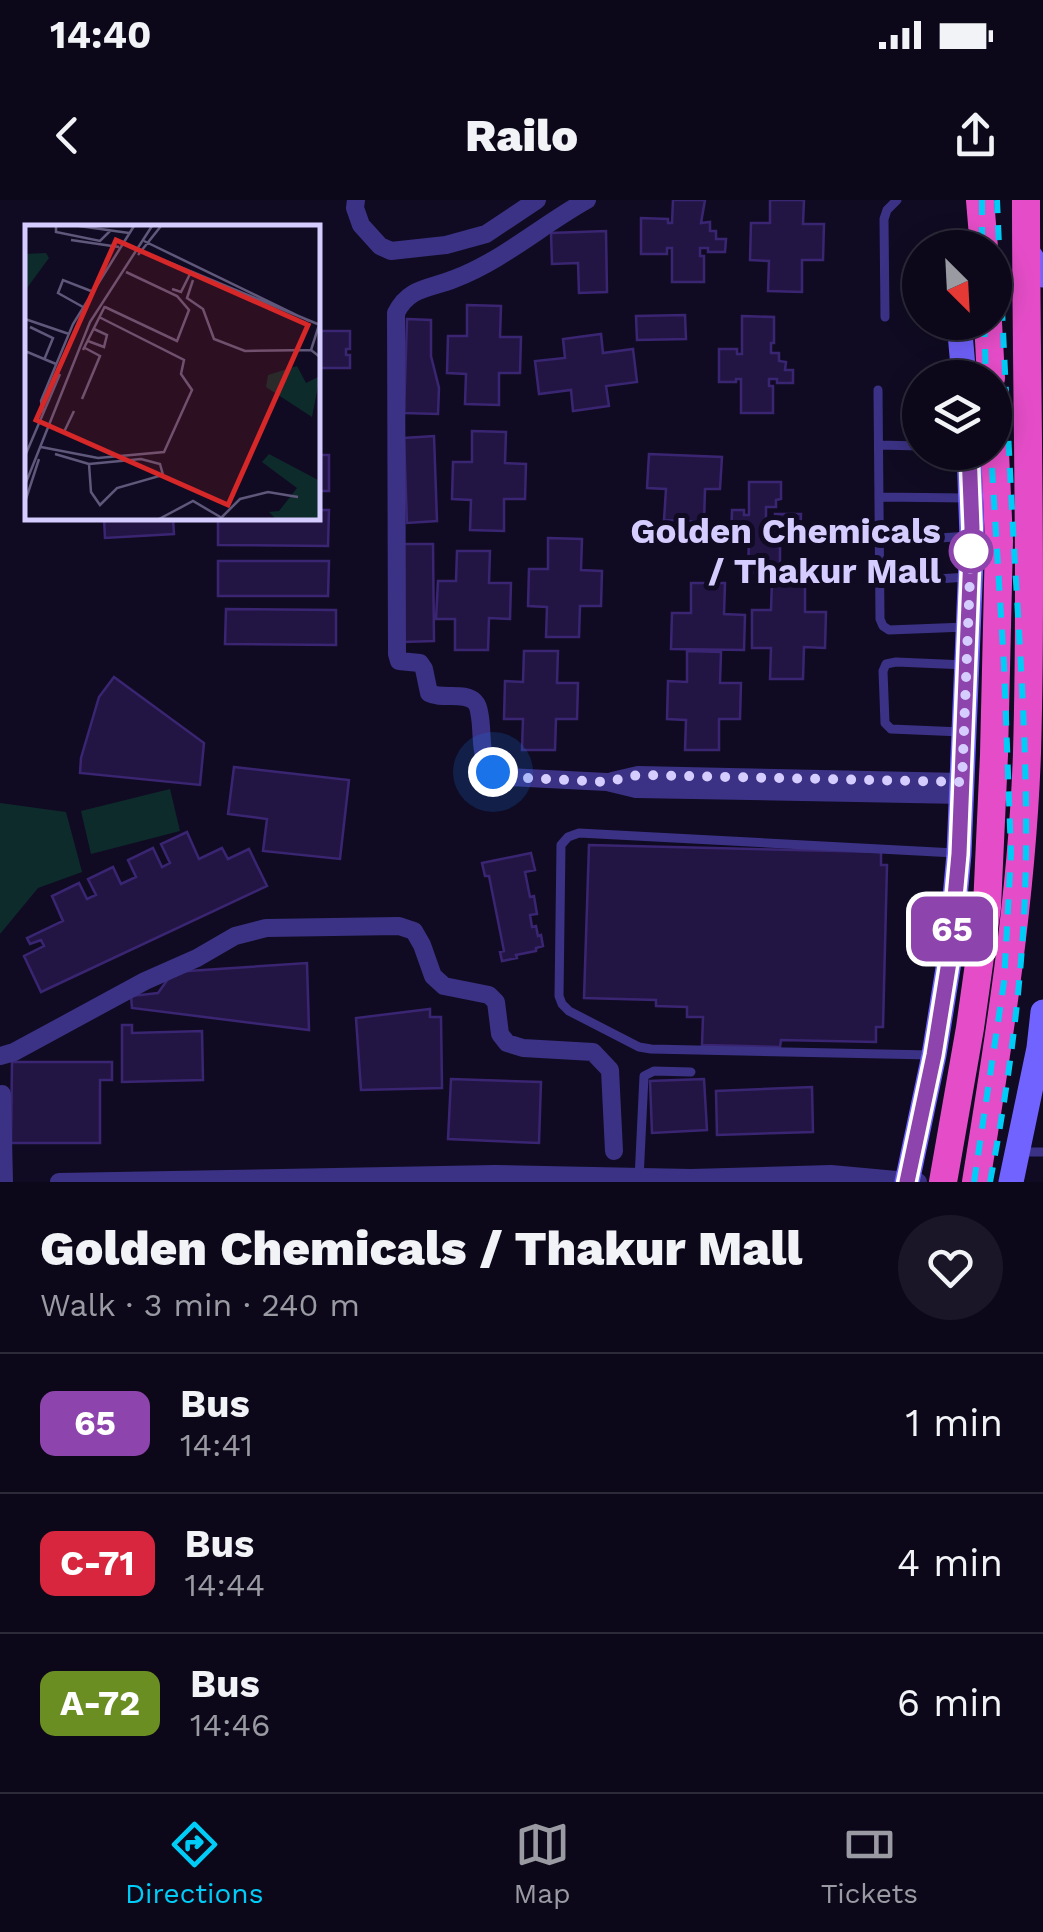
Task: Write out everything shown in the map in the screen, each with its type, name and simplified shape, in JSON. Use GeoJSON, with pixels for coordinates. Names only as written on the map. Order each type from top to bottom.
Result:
{"type":"FeatureCollection","features":[{"type":"Feature","properties":{"kind":"highway"},"geometry":{"type":"LineString","coordinates":[[980,200],[982,230]]}},
{"type":"Feature","properties":{"kind":"highway"},"geometry":{"type":"LineString","coordinates":[[976,1182],[1016,906],[1026,756],[1033,232]]}},
{"type":"Feature","properties":{"kind":"highway"},"geometry":{"type":"LineString","coordinates":[[943,1182],[987,907],[1000,541],[996,470]]}},
{"type":"Feature","properties":{"kind":"main road"},"geometry":{"type":"LineString","coordinates":[[1033,232],[1043,275]]}},
{"type":"Feature","properties":{"kind":"main road"},"geometry":{"type":"LineString","coordinates":[[907,1182],[949,962],[959,854],[972,536],[970,470]]}},
{"type":"Feature","properties":{"kind":"main road"},"geometry":{"type":"LineString","coordinates":[[1011,1182],[1030,1152],[1043,1012]]}},
{"type":"Feature","properties":{"kind":"street"},"geometry":{"type":"LineString","coordinates":[[356,200],[361,226],[380,246],[391,251],[446,245],[486,234],[537,200]]}},
{"type":"Feature","properties":{"kind":"street"},"geometry":{"type":"LineString","coordinates":[[587,200],[480,268],[417,291],[402,300],[396,313],[399,661],[420,664],[429,692],[435,696],[474,701],[479,710],[485,763],[493,772],[506,777],[607,782],[636,788],[963,789]]}},
{"type":"Feature","properties":{"kind":"street"},"geometry":{"type":"LineString","coordinates":[[0,1056],[235,936],[266,928],[400,926],[414,931],[433,976],[444,986],[490,995],[496,1002],[500,1034],[507,1043],[524,1048],[593,1052],[604,1062],[610,1070],[614,1151],[605,1158],[626,1178]]}},
{"type":"Feature","properties":{"kind":"street"},"geometry":{"type":"LineString","coordinates":[[2,1094],[4,1182]]}},
{"type":"Feature","properties":{"kind":"street"},"geometry":{"type":"LineString","coordinates":[[60,1182],[495,1174],[722,1180],[830,1174],[920,1182]]}},
{"type":"Feature","properties":{"kind":"lane"},"geometry":{"type":"LineString","coordinates":[[886,317],[884,219],[897,200]]}},
{"type":"Feature","properties":{"kind":"lane"},"geometry":{"type":"LineString","coordinates":[[878,390],[880,620],[889,630],[968,626]]}},
{"type":"Feature","properties":{"kind":"lane"},"geometry":{"type":"LineString","coordinates":[[879,445],[902,446]]}},
{"type":"Feature","properties":{"kind":"lane"},"geometry":{"type":"LineString","coordinates":[[880,498],[971,498]]}},
{"type":"Feature","properties":{"kind":"lane"},"geometry":{"type":"LineString","coordinates":[[880,542],[972,536]]}},
{"type":"Feature","properties":{"kind":"lane"},"geometry":{"type":"LineString","coordinates":[[880,583],[970,577]]}},
{"type":"Feature","properties":{"kind":"lane"},"geometry":{"type":"LineString","coordinates":[[965,732],[891,729],[885,723],[883,671],[886,664],[896,662],[967,665]]}},
{"type":"Feature","properties":{"kind":"lane"},"geometry":{"type":"LineString","coordinates":[[934,1055],[651,1049],[639,1047],[569,1011],[559,996],[560,846],[568,837],[580,833],[959,854]]}},
{"type":"Feature","properties":{"kind":"lane"},"geometry":{"type":"LineString","coordinates":[[626,1178],[644,1076],[654,1070],[691,1072]]}},
{"type":"Feature","properties":{"kind":"green space"},"geometry":{"type":"Polygon","coordinates":[[[170,789],[180,831],[91,854],[81,811],[170,789]]]}},
{"type":"Feature","properties":{"kind":"green space"},"geometry":{"type":"Polygon","coordinates":[[[0,803],[66,812],[82,872],[38,888],[0,934],[0,803]]]}},
{"type":"Feature","properties":{"kind":"building"},"geometry":{"type":"Polygon","coordinates":[[[673,200],[705,200],[701,223],[710,222],[716,239],[726,239],[725,252],[700,248],[700,256],[704,256],[704,282],[672,282],[672,248],[667,248],[667,254],[641,254],[641,218],[668,219],[672,223],[673,200]]]}},
{"type":"Feature","properties":{"kind":"building"},"geometry":{"type":"Polygon","coordinates":[[[770,200],[804,200],[803,224],[824,224],[823,260],[802,260],[802,292],[768,291],[769,261],[750,260],[751,223],[770,223],[770,200]]]}},
{"type":"Feature","properties":{"kind":"building"},"geometry":{"type":"Polygon","coordinates":[[[606,231],[607,292],[579,293],[578,263],[552,264],[551,233],[606,231]]]}},
{"type":"Feature","properties":{"kind":"building"},"geometry":{"type":"Polygon","coordinates":[[[467,305],[501,306],[500,337],[521,337],[520,373],[499,373],[499,405],[465,404],[466,374],[447,373],[448,336],[467,336],[467,305]]]}},
{"type":"Feature","properties":{"kind":"building"},"geometry":{"type":"Polygon","coordinates":[[[685,315],[686,339],[637,340],[636,316],[685,315]]]}},
{"type":"Feature","properties":{"kind":"building"},"geometry":{"type":"Polygon","coordinates":[[[742,316],[774,317],[771,353],[779,353],[779,361],[786,362],[785,370],[793,370],[793,383],[769,379],[769,386],[773,386],[773,413],[741,413],[741,379],[719,382],[719,349],[737,349],[737,354],[742,354],[742,316]]]}},
{"type":"Feature","properties":{"kind":"building"},"geometry":{"type":"Polygon","coordinates":[[[407,319],[431,320],[438,414],[404,413],[407,319]]]}},
{"type":"Feature","properties":{"kind":"building"},"geometry":{"type":"Polygon","coordinates":[[[320,331],[350,331],[346,355],[350,355],[350,368],[320,368],[320,331]]]}},
{"type":"Feature","properties":{"kind":"building"},"geometry":{"type":"Polygon","coordinates":[[[601,334],[603,353],[633,349],[637,382],[606,386],[609,406],[573,411],[571,390],[539,394],[535,361],[565,358],[563,339],[601,334]]]}},
{"type":"Feature","properties":{"kind":"building"},"geometry":{"type":"Polygon","coordinates":[[[472,431],[506,432],[505,463],[526,464],[525,499],[504,499],[504,531],[470,530],[471,500],[452,499],[453,462],[472,462],[472,431]]]}},
{"type":"Feature","properties":{"kind":"building"},"geometry":{"type":"Polygon","coordinates":[[[434,436],[437,521],[407,523],[404,438],[434,436]]]}},
{"type":"Feature","properties":{"kind":"building"},"geometry":{"type":"Polygon","coordinates":[[[649,454],[722,457],[720,489],[705,489],[704,522],[664,520],[666,489],[647,488],[649,454]]]}},
{"type":"Feature","properties":{"kind":"building"},"geometry":{"type":"Polygon","coordinates":[[[320,455],[329,455],[329,491],[320,491],[320,455]]]}},
{"type":"Feature","properties":{"kind":"building"},"geometry":{"type":"Polygon","coordinates":[[[749,482],[781,482],[781,499],[776,500],[776,507],[766,507],[766,523],[774,523],[775,514],[801,514],[800,543],[776,540],[776,547],[780,547],[780,573],[748,573],[749,539],[731,543],[732,510],[744,510],[744,515],[749,515],[749,482]]]}},
{"type":"Feature","properties":{"kind":"building"},"geometry":{"type":"Polygon","coordinates":[[[320,510],[329,510],[328,546],[218,545],[218,520],[320,520],[320,510]]]}},
{"type":"Feature","properties":{"kind":"building"},"geometry":{"type":"Polygon","coordinates":[[[104,520],[173,520],[174,534],[105,538],[104,520]]]}},
{"type":"Feature","properties":{"kind":"building"},"geometry":{"type":"Polygon","coordinates":[[[548,538],[582,539],[581,570],[602,571],[601,606],[580,606],[579,637],[546,637],[547,607],[528,606],[529,569],[548,569],[548,538]]]}},
{"type":"Feature","properties":{"kind":"building"},"geometry":{"type":"Polygon","coordinates":[[[402,544],[433,544],[434,641],[402,642],[402,544]]]}},
{"type":"Feature","properties":{"kind":"building"},"geometry":{"type":"Polygon","coordinates":[[[457,551],[490,551],[489,583],[511,583],[510,619],[489,618],[488,650],[455,650],[455,619],[436,619],[438,581],[456,581],[457,551]]]}},
{"type":"Feature","properties":{"kind":"building"},"geometry":{"type":"Polygon","coordinates":[[[218,561],[329,561],[328,596],[218,596],[218,561]]]}},
{"type":"Feature","properties":{"kind":"building"},"geometry":{"type":"Polygon","coordinates":[[[772,580],[805,580],[805,612],[826,612],[825,648],[804,647],[803,679],[770,679],[771,648],[752,648],[752,610],[771,610],[772,580]]]}},
{"type":"Feature","properties":{"kind":"building"},"geometry":{"type":"Polygon","coordinates":[[[691,583],[725,583],[724,614],[745,615],[744,650],[671,649],[672,613],[691,613],[691,583]]]}},
{"type":"Feature","properties":{"kind":"building"},"geometry":{"type":"Polygon","coordinates":[[[226,609],[336,610],[336,645],[225,644],[226,609]]]}},
{"type":"Feature","properties":{"kind":"building"},"geometry":{"type":"Polygon","coordinates":[[[524,651],[558,651],[557,683],[578,683],[577,719],[556,719],[555,750],[522,750],[523,719],[504,719],[505,681],[523,682],[524,651]]]}},
{"type":"Feature","properties":{"kind":"building"},"geometry":{"type":"Polygon","coordinates":[[[687,651],[721,652],[720,683],[741,683],[740,719],[719,719],[719,750],[685,750],[686,720],[667,719],[668,681],[687,682],[687,651]]]}},
{"type":"Feature","properties":{"kind":"building"},"geometry":{"type":"Polygon","coordinates":[[[114,677],[204,743],[200,785],[80,773],[99,697],[114,677]]]}},
{"type":"Feature","properties":{"kind":"building"},"geometry":{"type":"Polygon","coordinates":[[[234,767],[349,780],[340,859],[263,851],[267,819],[228,814],[234,767]]]}},
{"type":"Feature","properties":{"kind":"building"},"geometry":{"type":"Polygon","coordinates":[[[187,832],[199,859],[222,848],[228,859],[249,849],[267,886],[41,992],[24,956],[44,946],[41,940],[30,944],[27,938],[63,921],[52,896],[79,883],[87,899],[96,895],[88,879],[113,867],[121,884],[136,877],[128,860],[153,848],[162,867],[170,863],[161,844],[187,832]]]}},
{"type":"Feature","properties":{"kind":"building"},"geometry":{"type":"Polygon","coordinates":[[[589,845],[881,852],[881,865],[887,865],[883,1027],[876,1027],[876,1042],[781,1040],[780,1047],[702,1045],[703,1017],[687,1017],[687,1007],[656,1006],[656,1000],[584,998],[589,845]]]}},
{"type":"Feature","properties":{"kind":"building"},"geometry":{"type":"Polygon","coordinates":[[[531,853],[535,870],[525,872],[537,914],[530,915],[543,946],[502,961],[500,952],[504,951],[489,876],[485,876],[482,863],[531,853]]]}},
{"type":"Feature","properties":{"kind":"building"},"geometry":{"type":"Polygon","coordinates":[[[307,963],[309,1030],[132,1008],[131,996],[158,993],[173,972],[307,963]]]}},
{"type":"Feature","properties":{"kind":"building"},"geometry":{"type":"Polygon","coordinates":[[[430,1009],[430,1017],[441,1017],[442,1088],[361,1090],[356,1018],[430,1009]]]}},
{"type":"Feature","properties":{"kind":"building"},"geometry":{"type":"Polygon","coordinates":[[[122,1025],[132,1025],[132,1033],[202,1031],[203,1080],[122,1082],[122,1025]]]}},
{"type":"Feature","properties":{"kind":"building"},"geometry":{"type":"Polygon","coordinates":[[[12,1062],[112,1062],[112,1080],[100,1080],[100,1143],[11,1143],[12,1062]]]}},
{"type":"Feature","properties":{"kind":"building"},"geometry":{"type":"Polygon","coordinates":[[[451,1079],[541,1082],[539,1143],[448,1139],[451,1079]]]}},
{"type":"Feature","properties":{"kind":"building"},"geometry":{"type":"Polygon","coordinates":[[[704,1079],[707,1130],[652,1133],[650,1081],[704,1079]]]}},
{"type":"Feature","properties":{"kind":"building"},"geometry":{"type":"Polygon","coordinates":[[[812,1087],[813,1132],[717,1135],[716,1091],[812,1087]]]}},
{"type":"Feature","properties":{"kind":"railway"},"geometry":{"type":"LineString","coordinates":[[982,200],[982,230]]}},
{"type":"Feature","properties":{"kind":"railway"},"geometry":{"type":"LineString","coordinates":[[990,1182],[1016,1017],[1026,851],[1023,699],[997,200]]}},
{"type":"Feature","properties":{"kind":"railway"},"geometry":{"type":"LineString","coordinates":[[985,340],[985,360]]}},
{"type":"Feature","properties":{"kind":"railway"},"geometry":{"type":"LineString","coordinates":[[974,1182],[1004,982],[1011,854],[992,470]]}},
{"type":"Feature","properties":{"kind":"bus line","name":"65"},"geometry":{"type":"LineString","coordinates":[[907,1182],[949,962],[959,854],[972,528],[970,470]]}},
{"type":"Feature","properties":{"kind":"place","name":"Golden Chemicals / Thakur Mall"},"geometry":{"type":"Point","coordinates":[971,551]}},
{"type":"Feature","properties":{"kind":"route"},"geometry":{"type":"LineString","coordinates":[[493,772],[506,777],[607,782],[638,775],[962,782],[971,551]]}}]}
